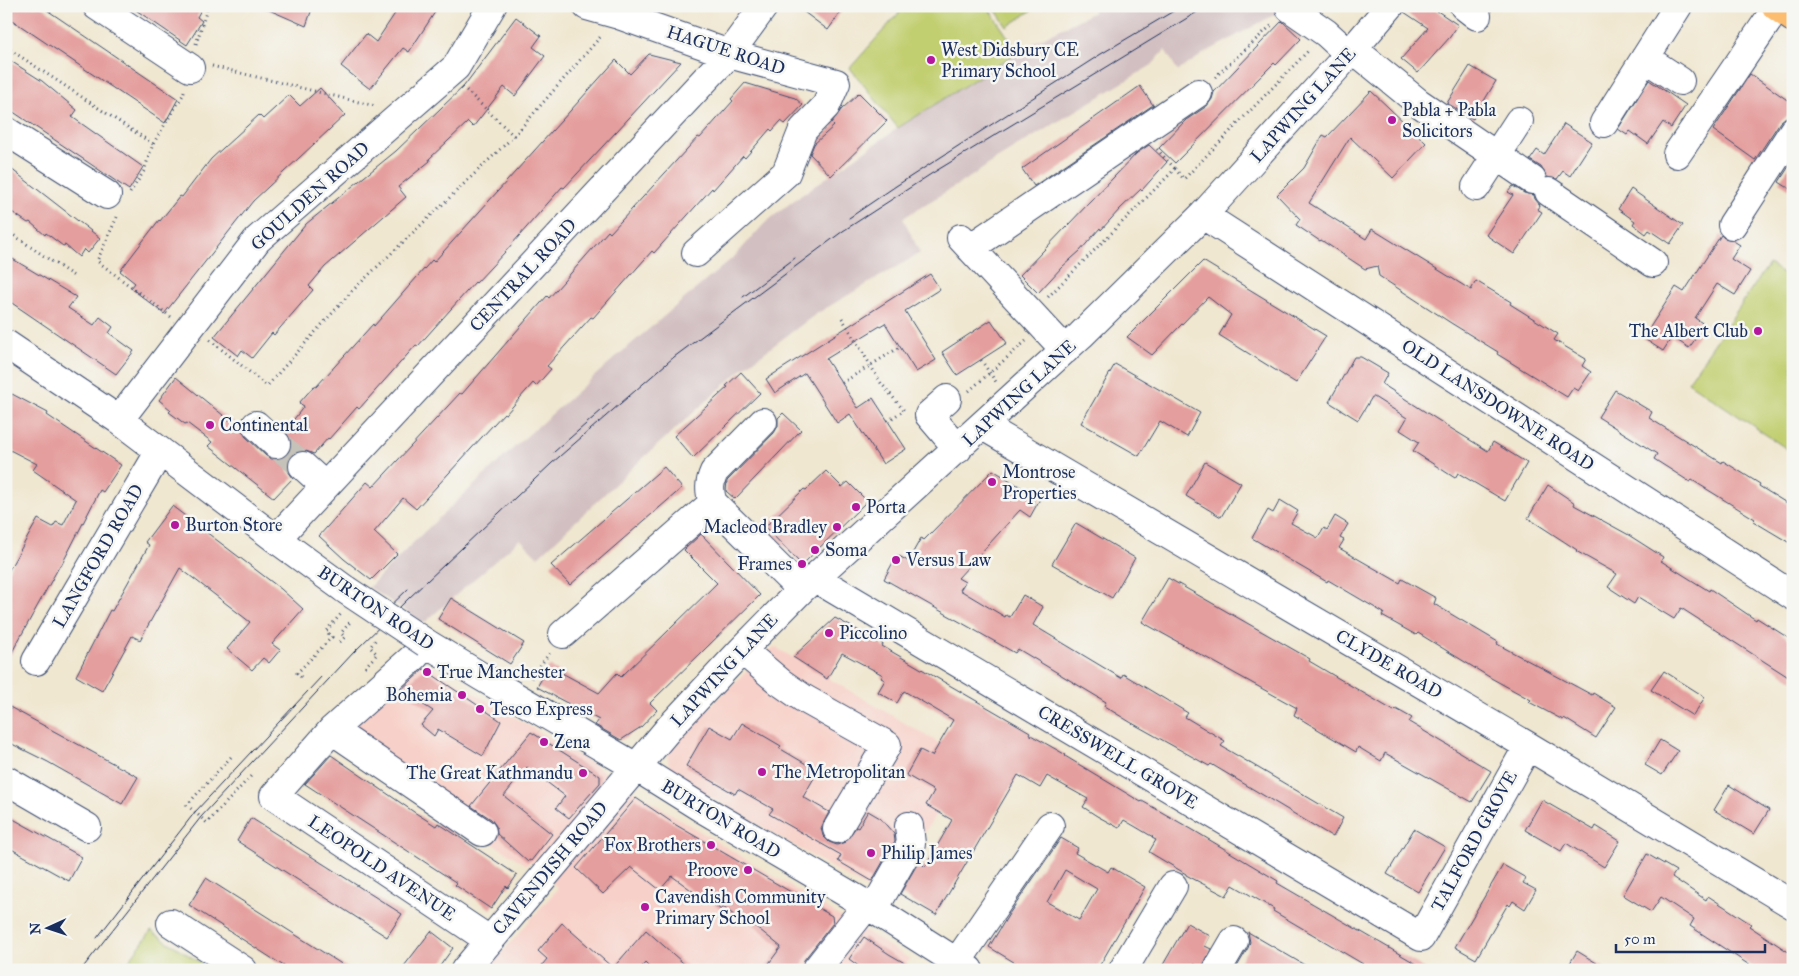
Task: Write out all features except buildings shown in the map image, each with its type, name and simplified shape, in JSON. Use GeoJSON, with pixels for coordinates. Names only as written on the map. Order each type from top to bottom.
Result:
{"type":"FeatureCollection","features":[{"type":"Feature","properties":{"kind":"street"},"geometry":{"type":"LineString","coordinates":[[97,6],[190,64]]}},
{"type":"Feature","properties":{"kind":"street","name":"GOULDEN ROAD"},"geometry":{"type":"LineString","coordinates":[[119,420],[257,240],[456,67],[492,6]]}},
{"type":"Feature","properties":{"kind":"street","name":"HAGUE ROAD"},"geometry":{"type":"LineString","coordinates":[[587,6],[619,15],[729,54],[836,83],[826,106],[803,130],[786,173],[696,253]]}},
{"type":"Feature","properties":{"kind":"street","name":"CENTRAL ROAD"},"geometry":{"type":"LineString","coordinates":[[276,539],[729,54],[764,6]]}},
{"type":"Feature","properties":{"kind":"street","name":"LAPWING LANE"},"geometry":{"type":"LineString","coordinates":[[636,767],[670,727],[742,650],[808,584],[1065,350],[1203,215],[1351,52],[1390,6]]}},
{"type":"Feature","properties":{"kind":"street"},"geometry":{"type":"LineString","coordinates":[[1604,123],[1678,6]]}},
{"type":"Feature","properties":{"kind":"street"},"geometry":{"type":"LineString","coordinates":[[1290,8],[1419,103],[1652,263]]}},
{"type":"Feature","properties":{"kind":"street"},"geometry":{"type":"LineString","coordinates":[[1677,154],[1781,9]]}},
{"type":"Feature","properties":{"kind":"street"},"geometry":{"type":"LineString","coordinates":[[1645,58],[1680,81]]}},
{"type":"Feature","properties":{"kind":"street"},"geometry":{"type":"LineString","coordinates":[[1065,350],[965,243],[1198,93]]}},
{"type":"Feature","properties":{"kind":"street"},"geometry":{"type":"LineString","coordinates":[[1476,187],[1519,121]]}},
{"type":"Feature","properties":{"kind":"street"},"geometry":{"type":"LineString","coordinates":[[6,131],[115,200]]}},
{"type":"Feature","properties":{"kind":"street"},"geometry":{"type":"LineString","coordinates":[[1732,226],[1793,131]]}},
{"type":"Feature","properties":{"kind":"street","name":"OLD LANSDOWNE ROAD"},"geometry":{"type":"LineString","coordinates":[[1203,215],[1793,596]]}},
{"type":"Feature","properties":{"kind":"street","name":"BURTON ROAD"},"geometry":{"type":"LineString","coordinates":[[6,344],[119,420],[276,539],[351,593],[426,642],[516,698],[636,767],[703,810],[871,907],[963,966]]}},
{"type":"Feature","properties":{"kind":"street"},"geometry":{"type":"LineString","coordinates":[[947,399],[929,415],[958,449]]}},
{"type":"Feature","properties":{"kind":"street"},"geometry":{"type":"LineString","coordinates":[[563,634],[713,503],[710,492],[710,480],[714,472],[763,422]]}},
{"type":"Feature","properties":{"kind":"street"},"geometry":{"type":"LineString","coordinates":[[256,425],[276,444]]}},
{"type":"Feature","properties":{"kind":"street","name":"CLYDE ROAD"},"geometry":{"type":"LineString","coordinates":[[983,426],[1398,657],[1528,746],[1793,905]]}},
{"type":"Feature","properties":{"kind":"street","name":"LANGFORD ROAD"},"geometry":{"type":"LineString","coordinates":[[36,661],[160,451]]}},
{"type":"Feature","properties":{"kind":"street"},"geometry":{"type":"LineString","coordinates":[[303,466],[325,486]]}},
{"type":"Feature","properties":{"kind":"street","name":"CRESSWELL GROVE"},"geometry":{"type":"LineString","coordinates":[[713,503],[808,584],[1421,936]]}},
{"type":"Feature","properties":{"kind":"street"},"geometry":{"type":"LineString","coordinates":[[426,642],[415,656],[332,730],[482,832]]}},
{"type":"Feature","properties":{"kind":"street"},"geometry":{"type":"LineString","coordinates":[[742,650],[797,694],[887,745],[836,829]]}},
{"type":"Feature","properties":{"kind":"street","name":"LEOPOLD AVENUE"},"geometry":{"type":"LineString","coordinates":[[332,730],[274,796],[489,940]]}},
{"type":"Feature","properties":{"kind":"street","name":"TALFORD GROVE"},"geometry":{"type":"LineString","coordinates":[[1421,936],[1528,746]]}},
{"type":"Feature","properties":{"kind":"street","name":"CAVENDISH ROAD"},"geometry":{"type":"LineString","coordinates":[[465,970],[636,767]]}},
{"type":"Feature","properties":{"kind":"street"},"geometry":{"type":"LineString","coordinates":[[6,780],[87,827]]}},
{"type":"Feature","properties":{"kind":"street"},"geometry":{"type":"LineString","coordinates":[[816,970],[871,907],[911,844],[910,826]]}},
{"type":"Feature","properties":{"kind":"street"},"geometry":{"type":"LineString","coordinates":[[963,966],[1050,826]]}},
{"type":"Feature","properties":{"kind":"street"},"geometry":{"type":"LineString","coordinates":[[1122,970],[1173,886]]}},
{"type":"Feature","properties":{"kind":"street"},"geometry":{"type":"LineString","coordinates":[[171,923],[243,970]]}},
{"type":"Feature","properties":{"kind":"street"},"geometry":{"type":"LineString","coordinates":[[1217,970],[1234,941]]}},
{"type":"Feature","properties":{"kind":"path"},"geometry":{"type":"LineString","coordinates":[[208,6],[190,64],[183,95],[153,144],[144,171],[115,200],[97,261],[267,386],[352,291],[514,136],[619,15]]}},
{"type":"Feature","properties":{"kind":"path"},"geometry":{"type":"LineString","coordinates":[[1198,93],[1290,8]]}},
{"type":"Feature","properties":{"kind":"path"},"geometry":{"type":"LineString","coordinates":[[947,399],[966,393],[990,374],[1175,169],[1184,179],[1326,33]]}},
{"type":"Feature","properties":{"kind":"path"},"geometry":{"type":"LineString","coordinates":[[6,47],[153,144]]}},
{"type":"Feature","properties":{"kind":"path"},"geometry":{"type":"LineString","coordinates":[[190,64],[403,113]]}},
{"type":"Feature","properties":{"kind":"path"},"geometry":{"type":"LineString","coordinates":[[449,73],[514,136]]}},
{"type":"Feature","properties":{"kind":"path"},"geometry":{"type":"LineString","coordinates":[[6,230],[75,277]]}},
{"type":"Feature","properties":{"kind":"path"},"geometry":{"type":"LineString","coordinates":[[842,318],[881,382],[910,417]]}},
{"type":"Feature","properties":{"kind":"path"},"geometry":{"type":"LineString","coordinates":[[842,383],[900,347]]}},
{"type":"Feature","properties":{"kind":"path"},"geometry":{"type":"LineString","coordinates":[[981,360],[1000,386]]}},
{"type":"Feature","properties":{"kind":"path"},"geometry":{"type":"LineString","coordinates":[[888,421],[904,410]]}},
{"type":"Feature","properties":{"kind":"path"},"geometry":{"type":"LineString","coordinates":[[301,677],[297,673],[332,637],[326,631],[351,593]]}},
{"type":"Feature","properties":{"kind":"path"},"geometry":{"type":"LineString","coordinates":[[340,642],[344,637],[341,633],[347,626]]}},
{"type":"Feature","properties":{"kind":"path"},"geometry":{"type":"LineString","coordinates":[[516,698],[563,634]]}},
{"type":"Feature","properties":{"kind":"path"},"geometry":{"type":"LineString","coordinates":[[366,665],[377,654],[370,647],[378,636]]}},
{"type":"Feature","properties":{"kind":"path"},"geometry":{"type":"LineString","coordinates":[[231,757],[187,805],[207,823],[251,776]]}},
{"type":"Feature","properties":{"kind":"shaded area"},"geometry":{"type":"Polygon","coordinates":[[[1091,6],[1290,6],[1203,54],[1178,71],[1165,50],[1152,65],[903,218],[920,253],[816,314],[742,369],[632,468],[538,557],[520,539],[424,623],[369,587],[423,533],[518,444],[616,357],[736,255],[765,223],[793,201],[898,128],[1031,44],[1094,12],[1091,6]]]}},
{"type":"Feature","properties":{"kind":"shaded area"},"geometry":{"type":"Polygon","coordinates":[[[775,647],[968,760],[885,899],[681,779],[670,768],[668,749],[674,741],[768,651],[775,647]]]}},
{"type":"Feature","properties":{"kind":"shaded area"},"geometry":{"type":"Polygon","coordinates":[[[422,662],[910,959],[901,970],[487,970],[558,888],[530,862],[527,865],[329,741],[422,662]]]}},
{"type":"Feature","properties":{"kind":"green space","name":"West Didsbury CE Primary School"},"geometry":{"type":"Polygon","coordinates":[[[905,6],[987,6],[1018,52],[898,128],[850,68],[905,6]]]}},
{"type":"Feature","properties":{"kind":"green space"},"geometry":{"type":"Polygon","coordinates":[[[993,6],[1038,6],[1007,27],[993,6]]]}},
{"type":"Feature","properties":{"kind":"green space","name":"The Albert Club"},"geometry":{"type":"Polygon","coordinates":[[[1769,264],[1793,280],[1793,453],[1688,382],[1769,264]]]}},
{"type":"Feature","properties":{"kind":"green space"},"geometry":{"type":"Polygon","coordinates":[[[151,931],[212,970],[122,970],[151,931]]]}},
{"type":"Feature","properties":{"kind":"tunnel"},"geometry":{"type":"LineString","coordinates":[[276,444],[303,466]]}},
{"type":"Feature","properties":{"kind":"tram line"},"geometry":{"type":"LineString","coordinates":[[849,218],[1101,54],[1182,6]]}},
{"type":"Feature","properties":{"kind":"tram line"},"geometry":{"type":"LineString","coordinates":[[81,970],[201,817],[354,652],[552,463],[674,357],[843,231],[931,174],[1207,6]]}},
{"type":"Feature","properties":{"kind":"tram line"},"geometry":{"type":"LineString","coordinates":[[743,297],[795,258]]}},
{"type":"Feature","properties":{"kind":"tram line"},"geometry":{"type":"LineString","coordinates":[[554,452],[610,403]]}},
{"type":"Feature","properties":{"kind":"tram line"},"geometry":{"type":"LineString","coordinates":[[381,615],[408,589]]}},
{"type":"Feature","properties":{"kind":"tram line"},"geometry":{"type":"LineString","coordinates":[[97,938],[195,812],[322,676]]}},
{"type":"Feature","properties":{"kind":"place","name":"West Didsbury CE Primary School"},"geometry":{"type":"Point","coordinates":[931,60]}},
{"type":"Feature","properties":{"kind":"place","name":"Pabla + Pabla Solicitors"},"geometry":{"type":"Point","coordinates":[1392,120]}},
{"type":"Feature","properties":{"kind":"place","name":"The Albert Club"},"geometry":{"type":"Point","coordinates":[1758,331]}},
{"type":"Feature","properties":{"kind":"place","name":"Continental"},"geometry":{"type":"Point","coordinates":[210,425]}},
{"type":"Feature","properties":{"kind":"place","name":"Montrose Properties"},"geometry":{"type":"Point","coordinates":[992,482]}},
{"type":"Feature","properties":{"kind":"place","name":"Porta"},"geometry":{"type":"Point","coordinates":[856,507]}},
{"type":"Feature","properties":{"kind":"place","name":"Burton Store"},"geometry":{"type":"Point","coordinates":[175,525]}},
{"type":"Feature","properties":{"kind":"place","name":"Macleod Bradley"},"geometry":{"type":"Point","coordinates":[837,527]}},
{"type":"Feature","properties":{"kind":"place","name":"Soma"},"geometry":{"type":"Point","coordinates":[815,550]}},
{"type":"Feature","properties":{"kind":"place","name":"Versus Law"},"geometry":{"type":"Point","coordinates":[896,560]}},
{"type":"Feature","properties":{"kind":"place","name":"Frames"},"geometry":{"type":"Point","coordinates":[802,564]}},
{"type":"Feature","properties":{"kind":"place","name":"Piccolino"},"geometry":{"type":"Point","coordinates":[829,633]}},
{"type":"Feature","properties":{"kind":"place","name":"True Manchester"},"geometry":{"type":"Point","coordinates":[427,672]}},
{"type":"Feature","properties":{"kind":"place","name":"Bohemia"},"geometry":{"type":"Point","coordinates":[462,695]}},
{"type":"Feature","properties":{"kind":"place","name":"Tesco Express"},"geometry":{"type":"Point","coordinates":[480,709]}},
{"type":"Feature","properties":{"kind":"place","name":"Zena"},"geometry":{"type":"Point","coordinates":[544,742]}},
{"type":"Feature","properties":{"kind":"place","name":"The Metropolitan"},"geometry":{"type":"Point","coordinates":[762,772]}},
{"type":"Feature","properties":{"kind":"place","name":"The Great Kathmandu"},"geometry":{"type":"Point","coordinates":[583,773]}},
{"type":"Feature","properties":{"kind":"place","name":"Fox Brothers"},"geometry":{"type":"Point","coordinates":[711,845]}},
{"type":"Feature","properties":{"kind":"place","name":"Philip James"},"geometry":{"type":"Point","coordinates":[871,853]}},
{"type":"Feature","properties":{"kind":"place","name":"Proove"},"geometry":{"type":"Point","coordinates":[748,870]}},
{"type":"Feature","properties":{"kind":"place","name":"Cavendish Community Primary School"},"geometry":{"type":"Point","coordinates":[645,907]}}]}
